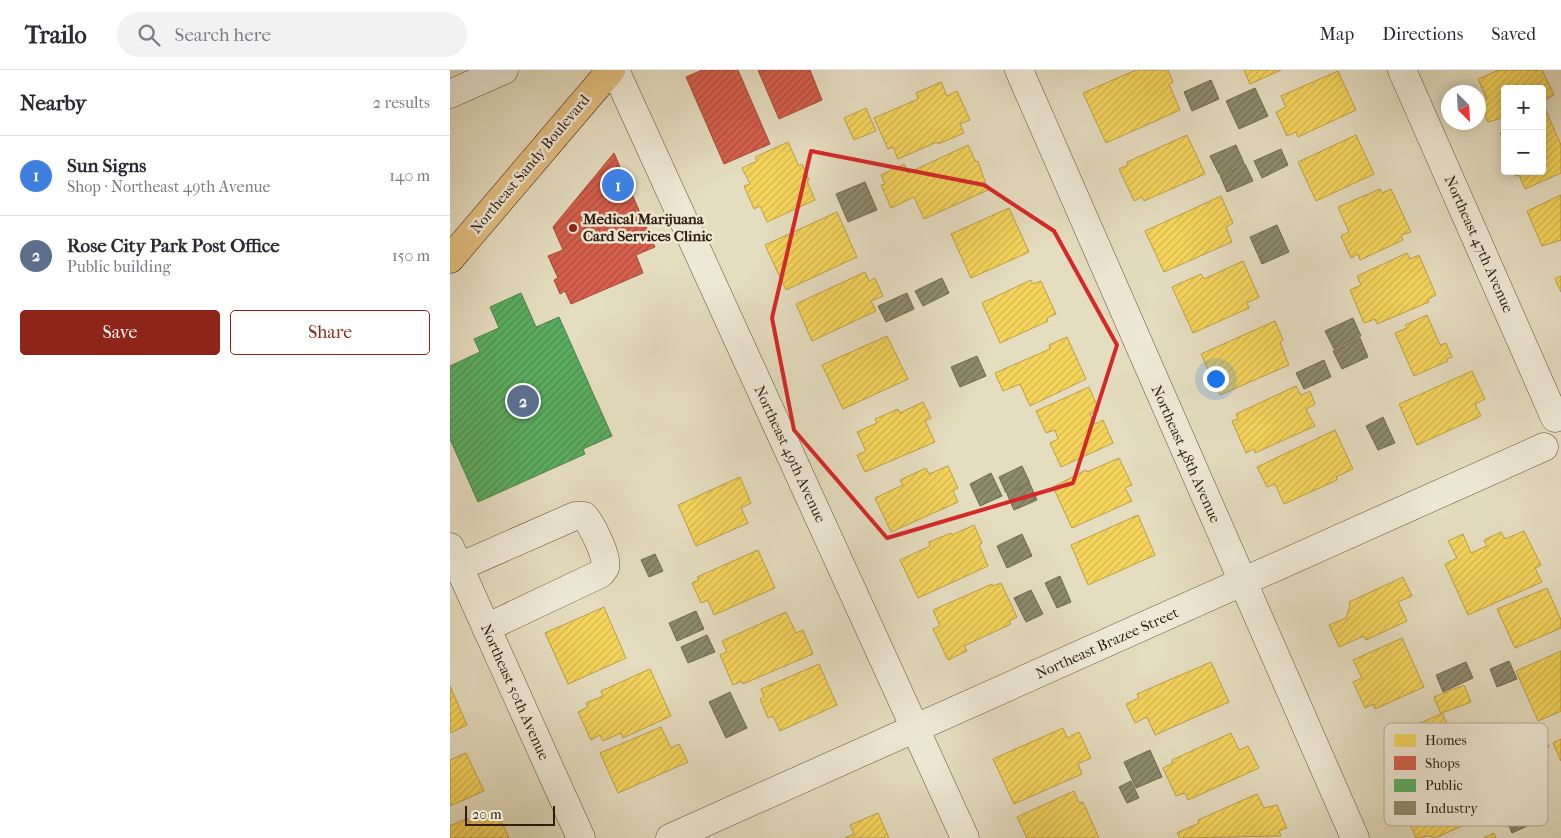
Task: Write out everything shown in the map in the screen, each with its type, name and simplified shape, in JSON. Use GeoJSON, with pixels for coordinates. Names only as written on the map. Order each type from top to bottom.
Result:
{"type":"FeatureCollection","features":[{"type":"Feature","properties":{"kind":"main road","name":"Northeast Sandy Boulevard"},"geometry":{"type":"LineString","coordinates":[[450,259],[611,70]]}},
{"type":"Feature","properties":{"kind":"street"},"geometry":{"type":"LineString","coordinates":[[450,94],[504,70]]}},
{"type":"Feature","properties":{"kind":"street","name":"Northeast 49th Avenue"},"geometry":{"type":"LineString","coordinates":[[615,70],[965,838]]}},
{"type":"Feature","properties":{"kind":"street","name":"Northeast 47th Avenue"},"geometry":{"type":"LineString","coordinates":[[1402,70],[1558,417]]}},
{"type":"Feature","properties":{"kind":"street","name":"Northeast 48th Avenue"},"geometry":{"type":"LineString","coordinates":[[1027,73],[1241,582],[1355,838]]}},
{"type":"Feature","properties":{"kind":"street"},"geometry":{"type":"LineString","coordinates":[[1552,454],[1542,431],[1548,422],[1558,417]]}},
{"type":"Feature","properties":{"kind":"street","name":"Northeast Brazee Street"},"geometry":{"type":"LineString","coordinates":[[670,838],[1241,582],[1552,454]]}},
{"type":"Feature","properties":{"kind":"street"},"geometry":{"type":"LineString","coordinates":[[455,557],[575,516],[584,516],[589,522],[606,559],[605,568],[600,574],[486,628]]}},
{"type":"Feature","properties":{"kind":"street","name":"Northeast 50th Avenue"},"geometry":{"type":"LineString","coordinates":[[455,557],[580,838]]}},
{"type":"Feature","properties":{"kind":"highlighted area"},"geometry":{"type":"Polygon","coordinates":[[[811,151],[984,185],[1054,231],[1117,345],[1073,483],[887,538],[794,430],[772,318],[811,151]]]}},
{"type":"Feature","properties":{"kind":"building: Homes"},"geometry":{"type":"Polygon","coordinates":[[[1136,70],[1168,70],[1173,82],[1169,84],[1180,110],[1106,143],[1083,93],[1136,70]]]}},
{"type":"Feature","properties":{"kind":"building: Homes"},"geometry":{"type":"Polygon","coordinates":[[[1244,70],[1281,70],[1250,84],[1244,70]]]}},
{"type":"Feature","properties":{"kind":"building: Homes"},"geometry":{"type":"Polygon","coordinates":[[[1499,70],[1542,70],[1554,95],[1546,99],[1546,85],[1501,85],[1501,118],[1488,122],[1486,118],[1486,85],[1481,85],[1478,79],[1499,70]]]}},
{"type":"Feature","properties":{"kind":"building: Homes"},"geometry":{"type":"Polygon","coordinates":[[[1338,71],[1356,110],[1298,137],[1296,132],[1287,136],[1276,112],[1286,107],[1281,96],[1338,71]]]}},
{"type":"Feature","properties":{"kind":"building: Homes"},"geometry":{"type":"Polygon","coordinates":[[[941,82],[947,96],[957,91],[970,120],[960,124],[964,133],[938,144],[937,142],[898,159],[893,147],[888,149],[874,118],[918,99],[916,93],[941,82]]]}},
{"type":"Feature","properties":{"kind":"building: Homes"},"geometry":{"type":"Polygon","coordinates":[[[866,108],[876,131],[854,140],[844,118],[866,108]]]}},
{"type":"Feature","properties":{"kind":"building: Homes"},"geometry":{"type":"Polygon","coordinates":[[[1546,110],[1561,145],[1561,173],[1525,189],[1519,175],[1546,175],[1546,110]]]}},
{"type":"Feature","properties":{"kind":"building: Homes"},"geometry":{"type":"Polygon","coordinates":[[[1187,135],[1205,174],[1144,201],[1142,197],[1134,201],[1119,169],[1128,165],[1127,162],[1187,135]]]}},
{"type":"Feature","properties":{"kind":"building: Homes"},"geometry":{"type":"Polygon","coordinates":[[[1356,135],[1374,174],[1316,201],[1298,162],[1356,135]]]}},
{"type":"Feature","properties":{"kind":"building: Homes"},"geometry":{"type":"Polygon","coordinates":[[[788,142],[799,166],[802,164],[815,200],[767,222],[760,206],[754,209],[744,186],[750,184],[742,168],[757,161],[755,157],[788,142]]]}},
{"type":"Feature","properties":{"kind":"building: Homes"},"geometry":{"type":"Polygon","coordinates":[[[968,145],[976,162],[978,161],[988,190],[924,219],[914,197],[891,208],[881,185],[885,184],[881,175],[904,164],[908,173],[968,145]]]}},
{"type":"Feature","properties":{"kind":"building: Homes"},"geometry":{"type":"Polygon","coordinates":[[[1380,189],[1382,193],[1391,189],[1411,232],[1401,235],[1403,240],[1360,260],[1358,254],[1351,258],[1341,236],[1349,232],[1338,207],[1380,189]]]}},
{"type":"Feature","properties":{"kind":"building: Homes"},"geometry":{"type":"Polygon","coordinates":[[[1561,195],[1561,240],[1542,246],[1527,211],[1561,195]]]}},
{"type":"Feature","properties":{"kind":"building: Homes"},"geometry":{"type":"Polygon","coordinates":[[[1221,196],[1233,223],[1226,227],[1232,242],[1164,272],[1145,231],[1221,196]]]}},
{"type":"Feature","properties":{"kind":"building: Homes"},"geometry":{"type":"Polygon","coordinates":[[[1009,208],[1029,252],[971,278],[951,234],[1009,208]]]}},
{"type":"Feature","properties":{"kind":"building: Homes"},"geometry":{"type":"Polygon","coordinates":[[[837,212],[857,257],[786,290],[765,245],[837,212]]]}},
{"type":"Feature","properties":{"kind":"building: Homes"},"geometry":{"type":"Polygon","coordinates":[[[1407,253],[1410,259],[1419,255],[1436,295],[1428,299],[1429,302],[1377,324],[1375,319],[1364,323],[1350,290],[1361,285],[1357,276],[1407,253]]]}},
{"type":"Feature","properties":{"kind":"building: Homes"},"geometry":{"type":"Polygon","coordinates":[[[1243,261],[1259,297],[1247,303],[1249,308],[1193,333],[1172,287],[1201,274],[1204,279],[1243,261]]]}},
{"type":"Feature","properties":{"kind":"building: Homes"},"geometry":{"type":"Polygon","coordinates":[[[865,272],[869,281],[875,278],[883,296],[871,301],[876,311],[812,341],[796,304],[865,272]]]}},
{"type":"Feature","properties":{"kind":"building: Homes"},"geometry":{"type":"Polygon","coordinates":[[[1561,276],[1561,292],[1555,279],[1561,276]]]}},
{"type":"Feature","properties":{"kind":"building: Homes"},"geometry":{"type":"Polygon","coordinates":[[[1031,280],[1033,284],[1041,281],[1056,314],[1047,318],[1048,321],[1000,343],[982,303],[1031,280]]]}},
{"type":"Feature","properties":{"kind":"building: Homes"},"geometry":{"type":"Polygon","coordinates":[[[1427,315],[1440,345],[1446,343],[1452,357],[1447,359],[1448,361],[1414,376],[1395,333],[1407,328],[1405,325],[1427,315]]]}},
{"type":"Feature","properties":{"kind":"building: Homes"},"geometry":{"type":"Polygon","coordinates":[[[1275,321],[1283,340],[1280,342],[1289,365],[1220,395],[1201,354],[1275,321]]]}},
{"type":"Feature","properties":{"kind":"building: Homes"},"geometry":{"type":"Polygon","coordinates":[[[887,336],[908,379],[843,409],[822,365],[887,336]]]}},
{"type":"Feature","properties":{"kind":"building: Homes"},"geometry":{"type":"Polygon","coordinates":[[[1067,337],[1086,379],[1030,406],[1020,384],[1003,391],[995,373],[1050,349],[1049,345],[1067,337]]]}},
{"type":"Feature","properties":{"kind":"building: Homes"},"geometry":{"type":"Polygon","coordinates":[[[1472,371],[1485,399],[1475,404],[1481,416],[1417,445],[1399,404],[1472,371]]]}},
{"type":"Feature","properties":{"kind":"building: Homes"},"geometry":{"type":"Polygon","coordinates":[[[1296,386],[1301,395],[1310,391],[1315,404],[1306,409],[1315,426],[1255,453],[1254,449],[1246,453],[1232,421],[1238,419],[1236,414],[1296,386]]]}},
{"type":"Feature","properties":{"kind":"building: Homes"},"geometry":{"type":"Polygon","coordinates":[[[1089,387],[1099,410],[1090,414],[1095,424],[1103,420],[1113,443],[1061,467],[1050,443],[1058,439],[1055,430],[1046,433],[1036,411],[1089,387]]]}},
{"type":"Feature","properties":{"kind":"building: Homes"},"geometry":{"type":"Polygon","coordinates":[[[923,402],[931,418],[925,421],[935,442],[865,472],[857,455],[866,451],[857,432],[877,423],[875,419],[898,409],[900,413],[923,402]]]}},
{"type":"Feature","properties":{"kind":"building: Homes"},"geometry":{"type":"Polygon","coordinates":[[[1335,430],[1353,469],[1336,477],[1337,480],[1284,504],[1275,484],[1267,487],[1257,467],[1335,430]]]}},
{"type":"Feature","properties":{"kind":"building: Homes"},"geometry":{"type":"Polygon","coordinates":[[[1119,458],[1132,485],[1125,488],[1132,501],[1072,528],[1053,487],[1086,470],[1087,472],[1119,458]]]}},
{"type":"Feature","properties":{"kind":"building: Homes"},"geometry":{"type":"Polygon","coordinates":[[[948,466],[958,488],[953,491],[958,502],[891,532],[875,498],[903,485],[900,480],[926,468],[929,474],[948,466]]]}},
{"type":"Feature","properties":{"kind":"building: Homes"},"geometry":{"type":"Polygon","coordinates":[[[740,477],[751,503],[741,508],[748,523],[696,546],[678,505],[740,477]]]}},
{"type":"Feature","properties":{"kind":"building: Homes"},"geometry":{"type":"Polygon","coordinates":[[[1138,515],[1155,555],[1088,585],[1071,545],[1138,515]]]}},
{"type":"Feature","properties":{"kind":"building: Homes"},"geometry":{"type":"Polygon","coordinates":[[[974,525],[982,543],[979,545],[988,566],[918,598],[900,560],[930,546],[929,542],[951,533],[952,535],[974,525]]]}},
{"type":"Feature","properties":{"kind":"building: Homes"},"geometry":{"type":"Polygon","coordinates":[[[1524,531],[1541,565],[1535,568],[1542,582],[1468,615],[1445,564],[1457,558],[1448,541],[1463,534],[1471,553],[1487,546],[1484,540],[1501,532],[1505,539],[1524,531]]]}},
{"type":"Feature","properties":{"kind":"building: Homes"},"geometry":{"type":"Polygon","coordinates":[[[758,550],[775,588],[714,615],[708,600],[701,603],[692,583],[699,580],[697,577],[758,550]]]}},
{"type":"Feature","properties":{"kind":"building: Homes"},"geometry":{"type":"Polygon","coordinates":[[[1403,577],[1412,596],[1398,602],[1407,621],[1366,640],[1364,636],[1339,647],[1329,625],[1346,618],[1350,606],[1349,602],[1403,577]]]}},
{"type":"Feature","properties":{"kind":"building: Homes"},"geometry":{"type":"Polygon","coordinates":[[[1001,583],[1017,617],[1009,621],[1011,624],[964,646],[967,651],[948,660],[933,629],[940,626],[933,610],[992,584],[993,586],[1001,583]]]}},
{"type":"Feature","properties":{"kind":"building: Homes"},"geometry":{"type":"Polygon","coordinates":[[[1547,588],[1561,620],[1561,628],[1515,648],[1497,609],[1547,588]]]}},
{"type":"Feature","properties":{"kind":"building: Homes"},"geometry":{"type":"Polygon","coordinates":[[[604,607],[626,658],[568,684],[545,633],[604,607]]]}},
{"type":"Feature","properties":{"kind":"building: Homes"},"geometry":{"type":"Polygon","coordinates":[[[786,612],[796,633],[803,630],[813,654],[743,684],[742,681],[733,685],[720,655],[727,652],[722,641],[786,612]]]}},
{"type":"Feature","properties":{"kind":"building: Homes"},"geometry":{"type":"Polygon","coordinates":[[[1402,638],[1424,687],[1375,709],[1373,704],[1365,708],[1353,682],[1362,678],[1353,660],[1402,638]]]}},
{"type":"Feature","properties":{"kind":"building: Homes"},"geometry":{"type":"Polygon","coordinates":[[[1561,651],[1561,711],[1538,721],[1516,671],[1561,651]]]}},
{"type":"Feature","properties":{"kind":"building: Homes"},"geometry":{"type":"Polygon","coordinates":[[[1211,662],[1229,702],[1155,735],[1147,717],[1135,723],[1126,704],[1139,698],[1137,694],[1211,662]]]}},
{"type":"Feature","properties":{"kind":"building: Homes"},"geometry":{"type":"Polygon","coordinates":[[[819,664],[837,705],[780,731],[773,716],[768,718],[760,699],[764,697],[761,689],[819,664]]]}},
{"type":"Feature","properties":{"kind":"building: Homes"},"geometry":{"type":"Polygon","coordinates":[[[650,669],[671,716],[623,738],[621,733],[603,741],[600,735],[591,740],[578,712],[588,707],[586,703],[603,696],[601,691],[650,669]]]}},
{"type":"Feature","properties":{"kind":"building: Homes"},"geometry":{"type":"Polygon","coordinates":[[[1464,685],[1471,702],[1442,713],[1447,723],[1420,723],[1441,714],[1434,697],[1464,685]]]}},
{"type":"Feature","properties":{"kind":"building: Homes"},"geometry":{"type":"Polygon","coordinates":[[[450,686],[467,725],[450,733],[450,686]]]}},
{"type":"Feature","properties":{"kind":"building: Homes"},"geometry":{"type":"Polygon","coordinates":[[[661,727],[671,748],[679,744],[688,762],[618,793],[600,753],[661,727]]]}},
{"type":"Feature","properties":{"kind":"building: Homes"},"geometry":{"type":"Polygon","coordinates":[[[1063,728],[1067,738],[1079,732],[1091,758],[1078,764],[1082,774],[1014,804],[993,759],[1063,728]]]}},
{"type":"Feature","properties":{"kind":"building: Homes"},"geometry":{"type":"Polygon","coordinates":[[[1231,733],[1239,750],[1248,746],[1259,768],[1188,800],[1185,793],[1176,796],[1163,768],[1173,763],[1172,760],[1231,733]]]}},
{"type":"Feature","properties":{"kind":"building: Homes"},"geometry":{"type":"Polygon","coordinates":[[[1561,739],[1561,761],[1553,743],[1561,739]]]}},
{"type":"Feature","properties":{"kind":"building: Homes"},"geometry":{"type":"Polygon","coordinates":[[[466,753],[484,791],[450,806],[450,760],[466,753]]]}},
{"type":"Feature","properties":{"kind":"building: Homes"},"geometry":{"type":"Polygon","coordinates":[[[1074,791],[1079,803],[1083,802],[1099,838],[1027,838],[1017,817],[1074,791]]]}},
{"type":"Feature","properties":{"kind":"building: Homes"},"geometry":{"type":"Polygon","coordinates":[[[1257,794],[1264,808],[1277,805],[1287,828],[1279,831],[1281,836],[1180,838],[1177,833],[1199,823],[1198,820],[1257,794]]]}},
{"type":"Feature","properties":{"kind":"building: Homes"},"geometry":{"type":"Polygon","coordinates":[[[496,810],[509,838],[450,838],[450,826],[468,818],[469,822],[496,810]]]}},
{"type":"Feature","properties":{"kind":"building: Homes"},"geometry":{"type":"Polygon","coordinates":[[[878,813],[889,838],[844,838],[854,834],[850,825],[878,813]]]}},
{"type":"Feature","properties":{"kind":"building: Homes"},"geometry":{"type":"Polygon","coordinates":[[[1411,826],[1462,826],[1435,838],[1429,836],[1416,838],[1411,826]]]}},
{"type":"Feature","properties":{"kind":"building: Homes"},"geometry":{"type":"Polygon","coordinates":[[[1494,833],[1496,838],[1483,838],[1494,833]]]}},
{"type":"Feature","properties":{"kind":"building: Shops"},"geometry":{"type":"Polygon","coordinates":[[[702,70],[738,70],[770,144],[724,164],[686,77],[702,70]]]}},
{"type":"Feature","properties":{"kind":"building: Shops"},"geometry":{"type":"Polygon","coordinates":[[[758,70],[810,70],[822,100],[779,119],[758,70]]]}},
{"type":"Feature","properties":{"kind":"building: Shops"},"geometry":{"type":"Polygon","coordinates":[[[614,153],[655,247],[636,255],[643,273],[571,304],[565,291],[560,294],[554,280],[558,278],[548,256],[563,250],[553,227],[614,153]]]}},
{"type":"Feature","properties":{"kind":"building: Public"},"geometry":{"type":"Polygon","coordinates":[[[521,293],[536,327],[559,317],[612,436],[583,449],[585,454],[478,502],[450,439],[450,366],[480,352],[474,339],[499,328],[490,307],[521,293]]]}},
{"type":"Feature","properties":{"kind":"building: Industry"},"geometry":{"type":"Polygon","coordinates":[[[1211,80],[1219,99],[1192,111],[1184,92],[1211,80]]]}},
{"type":"Feature","properties":{"kind":"building: Industry"},"geometry":{"type":"Polygon","coordinates":[[[1255,88],[1268,116],[1239,129],[1226,101],[1255,88]]]}},
{"type":"Feature","properties":{"kind":"building: Industry"},"geometry":{"type":"Polygon","coordinates":[[[1236,145],[1244,163],[1219,174],[1210,156],[1236,145]]]}},
{"type":"Feature","properties":{"kind":"building: Industry"},"geometry":{"type":"Polygon","coordinates":[[[1281,149],[1288,165],[1262,178],[1254,161],[1281,149]]]}},
{"type":"Feature","properties":{"kind":"building: Industry"},"geometry":{"type":"Polygon","coordinates":[[[1245,164],[1253,181],[1227,192],[1220,175],[1245,164]]]}},
{"type":"Feature","properties":{"kind":"building: Industry"},"geometry":{"type":"Polygon","coordinates":[[[865,182],[877,210],[848,222],[836,194],[865,182]]]}},
{"type":"Feature","properties":{"kind":"building: Industry"},"geometry":{"type":"Polygon","coordinates":[[[1277,225],[1289,252],[1262,264],[1250,237],[1277,225]]]}},
{"type":"Feature","properties":{"kind":"building: Industry"},"geometry":{"type":"Polygon","coordinates":[[[942,278],[949,293],[923,306],[915,291],[942,278]]]}},
{"type":"Feature","properties":{"kind":"building: Industry"},"geometry":{"type":"Polygon","coordinates":[[[907,293],[914,309],[886,322],[878,306],[907,293]]]}},
{"type":"Feature","properties":{"kind":"building: Industry"},"geometry":{"type":"Polygon","coordinates":[[[1353,318],[1361,336],[1334,349],[1325,331],[1353,318]]]}},
{"type":"Feature","properties":{"kind":"building: Industry"},"geometry":{"type":"Polygon","coordinates":[[[1360,338],[1368,357],[1342,369],[1333,351],[1360,338]]]}},
{"type":"Feature","properties":{"kind":"building: Industry"},"geometry":{"type":"Polygon","coordinates":[[[977,356],[986,376],[960,387],[951,367],[977,356]]]}},
{"type":"Feature","properties":{"kind":"building: Industry"},"geometry":{"type":"Polygon","coordinates":[[[1324,360],[1331,377],[1304,389],[1296,373],[1324,360]]]}},
{"type":"Feature","properties":{"kind":"building: Industry"},"geometry":{"type":"Polygon","coordinates":[[[1383,417],[1395,443],[1378,450],[1366,426],[1383,417]]]}},
{"type":"Feature","properties":{"kind":"building: Industry"},"geometry":{"type":"Polygon","coordinates":[[[1022,466],[1030,483],[1006,493],[999,477],[1022,466]]]}},
{"type":"Feature","properties":{"kind":"building: Industry"},"geometry":{"type":"Polygon","coordinates":[[[991,473],[1002,496],[980,506],[970,484],[991,473]]]}},
{"type":"Feature","properties":{"kind":"building: Industry"},"geometry":{"type":"Polygon","coordinates":[[[1030,484],[1037,500],[1014,510],[1007,494],[1030,484]]]}},
{"type":"Feature","properties":{"kind":"building: Industry"},"geometry":{"type":"Polygon","coordinates":[[[1022,534],[1032,556],[1007,568],[997,546],[1022,534]]]}},
{"type":"Feature","properties":{"kind":"building: Industry"},"geometry":{"type":"Polygon","coordinates":[[[655,554],[663,571],[649,577],[641,560],[655,554]]]}},
{"type":"Feature","properties":{"kind":"building: Industry"},"geometry":{"type":"Polygon","coordinates":[[[1060,576],[1071,602],[1057,608],[1045,583],[1060,576]]]}},
{"type":"Feature","properties":{"kind":"building: Industry"},"geometry":{"type":"Polygon","coordinates":[[[1031,590],[1043,614],[1026,622],[1014,598],[1031,590]]]}},
{"type":"Feature","properties":{"kind":"building: Industry"},"geometry":{"type":"Polygon","coordinates":[[[696,611],[704,629],[677,641],[669,623],[696,611]]]}},
{"type":"Feature","properties":{"kind":"building: Industry"},"geometry":{"type":"Polygon","coordinates":[[[707,635],[715,652],[688,663],[681,647],[707,635]]]}},
{"type":"Feature","properties":{"kind":"building: Industry"},"geometry":{"type":"Polygon","coordinates":[[[1509,661],[1517,679],[1497,687],[1490,669],[1509,661]]]}},
{"type":"Feature","properties":{"kind":"building: Industry"},"geometry":{"type":"Polygon","coordinates":[[[1466,662],[1473,678],[1443,692],[1436,675],[1466,662]]]}},
{"type":"Feature","properties":{"kind":"building: Industry"},"geometry":{"type":"Polygon","coordinates":[[[730,692],[747,728],[726,738],[709,702],[730,692]]]}},
{"type":"Feature","properties":{"kind":"building: Industry"},"geometry":{"type":"Polygon","coordinates":[[[1150,750],[1162,777],[1136,788],[1124,762],[1150,750]]]}},
{"type":"Feature","properties":{"kind":"building: Industry"},"geometry":{"type":"Polygon","coordinates":[[[1131,781],[1139,798],[1127,803],[1119,787],[1131,781]]]}},
{"type":"Feature","properties":{"kind":"building: Industry"},"geometry":{"type":"Polygon","coordinates":[[[1509,826],[1527,826],[1512,833],[1509,826]]]}},
{"type":"Feature","properties":{"kind":"place","name":"Sun Signs"},"geometry":{"type":"Point","coordinates":[618,185]}},
{"type":"Feature","properties":{"kind":"place","name":"Medical Marijuana Card Services Clinic"},"geometry":{"type":"Point","coordinates":[573,228]}},
{"type":"Feature","properties":{"kind":"place","name":"Rose City Park Post Office"},"geometry":{"type":"Point","coordinates":[523,401]}}]}
